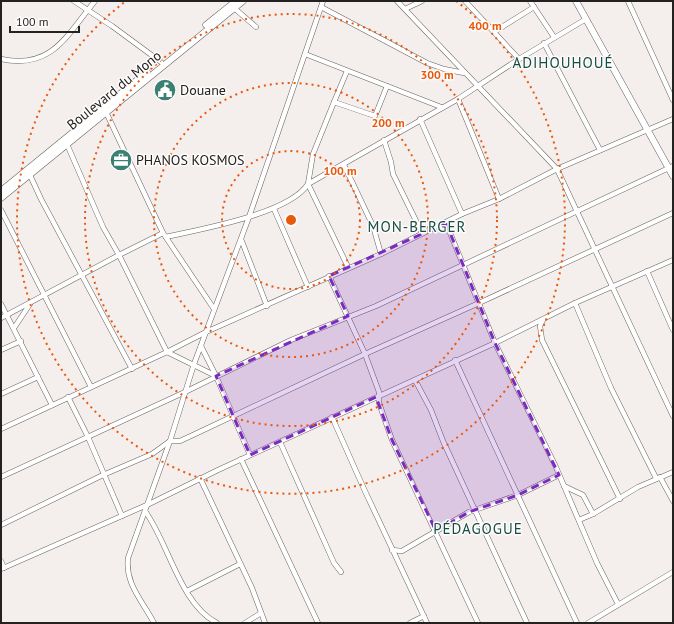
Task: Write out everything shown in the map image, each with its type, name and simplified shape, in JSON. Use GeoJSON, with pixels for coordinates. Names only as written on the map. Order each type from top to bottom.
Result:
{"type":"FeatureCollection","features":[{"type":"Feature","properties":{"kind":"main road","name":"Boulevard du Mono"},"geometry":{"type":"LineString","coordinates":[[1,191],[66,142],[161,62],[234,5],[243,1]]}},
{"type":"Feature","properties":{"kind":"main road"},"geometry":{"type":"LineString","coordinates":[[578,2],[648,130],[671,167],[673,176]]}},
{"type":"Feature","properties":{"kind":"main road","name":"Boulevard du Mono"},"geometry":{"type":"LineString","coordinates":[[105,109],[234,5]]}},
{"type":"Feature","properties":{"kind":"main road","name":"Boulevard du Mono"},"geometry":{"type":"LineString","coordinates":[[1,198],[28,172]]}},
{"type":"Feature","properties":{"kind":"street"},"geometry":{"type":"LineString","coordinates":[[74,1],[161,62]]}},
{"type":"Feature","properties":{"kind":"street"},"geometry":{"type":"LineString","coordinates":[[1,59],[22,62],[45,55],[54,50],[69,35],[95,1]]}},
{"type":"Feature","properties":{"kind":"street"},"geometry":{"type":"LineString","coordinates":[[154,623],[128,579],[128,558],[145,510],[149,504],[194,364],[249,217],[323,1]]}},
{"type":"Feature","properties":{"kind":"street"},"geometry":{"type":"LineString","coordinates":[[397,1],[476,86],[557,169],[596,248],[673,416]]}},
{"type":"Feature","properties":{"kind":"street"},"geometry":{"type":"LineString","coordinates":[[405,9],[422,1]]}},
{"type":"Feature","properties":{"kind":"street"},"geometry":{"type":"LineString","coordinates":[[465,1],[519,59]]}},
{"type":"Feature","properties":{"kind":"street"},"geometry":{"type":"LineString","coordinates":[[530,1],[554,37]]}},
{"type":"Feature","properties":{"kind":"street"},"geometry":{"type":"LineString","coordinates":[[628,1],[673,100]]}},
{"type":"Feature","properties":{"kind":"street"},"geometry":{"type":"LineString","coordinates":[[234,5],[256,27]]}},
{"type":"Feature","properties":{"kind":"street"},"geometry":{"type":"LineString","coordinates":[[494,32],[534,7]]}},
{"type":"Feature","properties":{"kind":"street"},"geometry":{"type":"LineString","coordinates":[[321,8],[427,63],[444,69],[464,72]]}},
{"type":"Feature","properties":{"kind":"street"},"geometry":{"type":"LineString","coordinates":[[1,318],[119,256],[164,235],[249,217],[274,209],[300,192],[308,184],[344,165],[441,107],[458,99],[544,43],[586,19]]}},
{"type":"Feature","properties":{"kind":"street"},"geometry":{"type":"LineString","coordinates":[[544,43],[600,150]]}},
{"type":"Feature","properties":{"kind":"street"},"geometry":{"type":"LineString","coordinates":[[305,54],[441,107]]}},
{"type":"Feature","properties":{"kind":"street"},"geometry":{"type":"LineString","coordinates":[[347,71],[313,154],[308,184],[348,267]]}},
{"type":"Feature","properties":{"kind":"street"},"geometry":{"type":"LineString","coordinates":[[334,102],[375,116],[387,86]]}},
{"type":"Feature","properties":{"kind":"street"},"geometry":{"type":"LineString","coordinates":[[458,99],[499,199]]}},
{"type":"Feature","properties":{"kind":"street"},"geometry":{"type":"LineString","coordinates":[[105,109],[164,235],[214,309]]}},
{"type":"Feature","properties":{"kind":"street"},"geometry":{"type":"LineString","coordinates":[[420,119],[462,214]]}},
{"type":"Feature","properties":{"kind":"street"},"geometry":{"type":"LineString","coordinates":[[1,429],[132,369],[206,332],[267,306],[348,267],[381,254],[462,214],[499,199],[557,169],[673,119]]}},
{"type":"Feature","properties":{"kind":"street"},"geometry":{"type":"LineString","coordinates":[[384,140],[393,174],[422,233]]}},
{"type":"Feature","properties":{"kind":"street"},"geometry":{"type":"LineString","coordinates":[[66,142],[101,221],[167,352],[216,376]]}},
{"type":"Feature","properties":{"kind":"street"},"geometry":{"type":"LineString","coordinates":[[344,165],[373,226],[381,254]]}},
{"type":"Feature","properties":{"kind":"street"},"geometry":{"type":"LineString","coordinates":[[1,477],[185,392],[291,340],[376,306],[671,167]]}},
{"type":"Feature","properties":{"kind":"street"},"geometry":{"type":"LineString","coordinates":[[28,172],[40,199],[132,369]]}},
{"type":"Feature","properties":{"kind":"street"},"geometry":{"type":"LineString","coordinates":[[274,209],[308,287]]}},
{"type":"Feature","properties":{"kind":"street"},"geometry":{"type":"LineString","coordinates":[[1,210],[90,387]]}},
{"type":"Feature","properties":{"kind":"street"},"geometry":{"type":"LineString","coordinates":[[1,525],[103,474],[152,454],[170,441],[180,441],[233,415],[673,213]]}},
{"type":"Feature","properties":{"kind":"street"},"geometry":{"type":"LineString","coordinates":[[446,223],[495,342],[559,475],[618,604]]}},
{"type":"Feature","properties":{"kind":"street"},"geometry":{"type":"LineString","coordinates":[[241,239],[267,306]]}},
{"type":"Feature","properties":{"kind":"street"},"geometry":{"type":"LineString","coordinates":[[1,561],[3,568],[149,504],[200,478],[415,380],[543,320],[575,303],[673,260]]}},
{"type":"Feature","properties":{"kind":"street"},"geometry":{"type":"LineString","coordinates":[[647,271],[673,330]]}},
{"type":"Feature","properties":{"kind":"street"},"geometry":{"type":"LineString","coordinates":[[329,276],[365,354],[379,396],[379,403],[392,440],[478,623]]}},
{"type":"Feature","properties":{"kind":"street"},"geometry":{"type":"LineString","coordinates":[[575,303],[611,388],[658,478],[673,501]]}},
{"type":"Feature","properties":{"kind":"street"},"geometry":{"type":"LineString","coordinates":[[1,304],[52,405]]}},
{"type":"Feature","properties":{"kind":"street"},"geometry":{"type":"LineString","coordinates":[[14,328],[30,304]]}},
{"type":"Feature","properties":{"kind":"street"},"geometry":{"type":"LineString","coordinates":[[543,320],[540,326],[542,340],[620,499]]}},
{"type":"Feature","properties":{"kind":"street"},"geometry":{"type":"LineString","coordinates":[[1,350],[21,341]]}},
{"type":"Feature","properties":{"kind":"street"},"geometry":{"type":"LineString","coordinates":[[201,346],[216,376],[250,455]]}},
{"type":"Feature","properties":{"kind":"street"},"geometry":{"type":"LineString","coordinates":[[455,360],[577,623]]}},
{"type":"Feature","properties":{"kind":"street"},"geometry":{"type":"LineString","coordinates":[[1,394],[38,377]]}},
{"type":"Feature","properties":{"kind":"street"},"geometry":{"type":"LineString","coordinates":[[415,380],[431,410],[527,623]]}},
{"type":"Feature","properties":{"kind":"street"},"geometry":{"type":"LineString","coordinates":[[68,397],[88,436],[122,516]]}},
{"type":"Feature","properties":{"kind":"street"},"geometry":{"type":"LineString","coordinates":[[332,417],[392,550],[427,623]]}},
{"type":"Feature","properties":{"kind":"street"},"geometry":{"type":"LineString","coordinates":[[280,442],[334,563],[341,572]]}},
{"type":"Feature","properties":{"kind":"street"},"geometry":{"type":"LineString","coordinates":[[241,459],[318,623]]}},
{"type":"Feature","properties":{"kind":"street"},"geometry":{"type":"LineString","coordinates":[[579,520],[593,514],[658,478],[673,472]]}},
{"type":"Feature","properties":{"kind":"street"},"geometry":{"type":"LineString","coordinates":[[398,560],[402,551],[475,510],[518,495],[559,475]]}},
{"type":"Feature","properties":{"kind":"street"},"geometry":{"type":"LineString","coordinates":[[200,478],[240,564],[265,623]]}},
{"type":"Feature","properties":{"kind":"street"},"geometry":{"type":"LineString","coordinates":[[564,486],[583,495],[593,514]]}},
{"type":"Feature","properties":{"kind":"street"},"geometry":{"type":"LineString","coordinates":[[145,510],[160,534],[187,591],[198,608],[218,623]]}},
{"type":"Feature","properties":{"kind":"street"},"geometry":{"type":"LineString","coordinates":[[392,550],[402,551]]}},
{"type":"Feature","properties":{"kind":"street"},"geometry":{"type":"LineString","coordinates":[[187,591],[240,564]]}},
{"type":"Feature","properties":{"kind":"street"},"geometry":{"type":"LineString","coordinates":[[588,623],[673,572]]}},
{"type":"Feature","properties":{"kind":"street"},"geometry":{"type":"LineString","coordinates":[[245,623],[261,613]]}},
{"type":"Feature","properties":{"kind":"street"},"geometry":{"type":"LineString","coordinates":[[410,623],[424,616]]}},
{"type":"Feature","properties":{"kind":"highlighted area"},"geometry":{"type":"Polygon","coordinates":[[[446,223],[495,343],[559,475],[518,495],[469,512],[436,531],[392,440],[376,397],[250,455],[216,376],[348,316],[329,276],[446,223]]]}},
{"type":"Feature","properties":{"kind":"place","name":"Douane"},"geometry":{"type":"Point","coordinates":[165,90]}},
{"type":"Feature","properties":{"kind":"place","name":"PHANOS KOSMOS"},"geometry":{"type":"Point","coordinates":[121,160]}},
{"type":"Feature","properties":{"kind":"district","name":"ADIHOUHOUÉ"},"geometry":{"type":"Point","coordinates":[563,62]}},
{"type":"Feature","properties":{"kind":"district","name":"MON-BERGER"},"geometry":{"type":"Point","coordinates":[417,226]}},
{"type":"Feature","properties":{"kind":"district","name":"PÉDAGOGUE"},"geometry":{"type":"Point","coordinates":[478,528]}}]}
